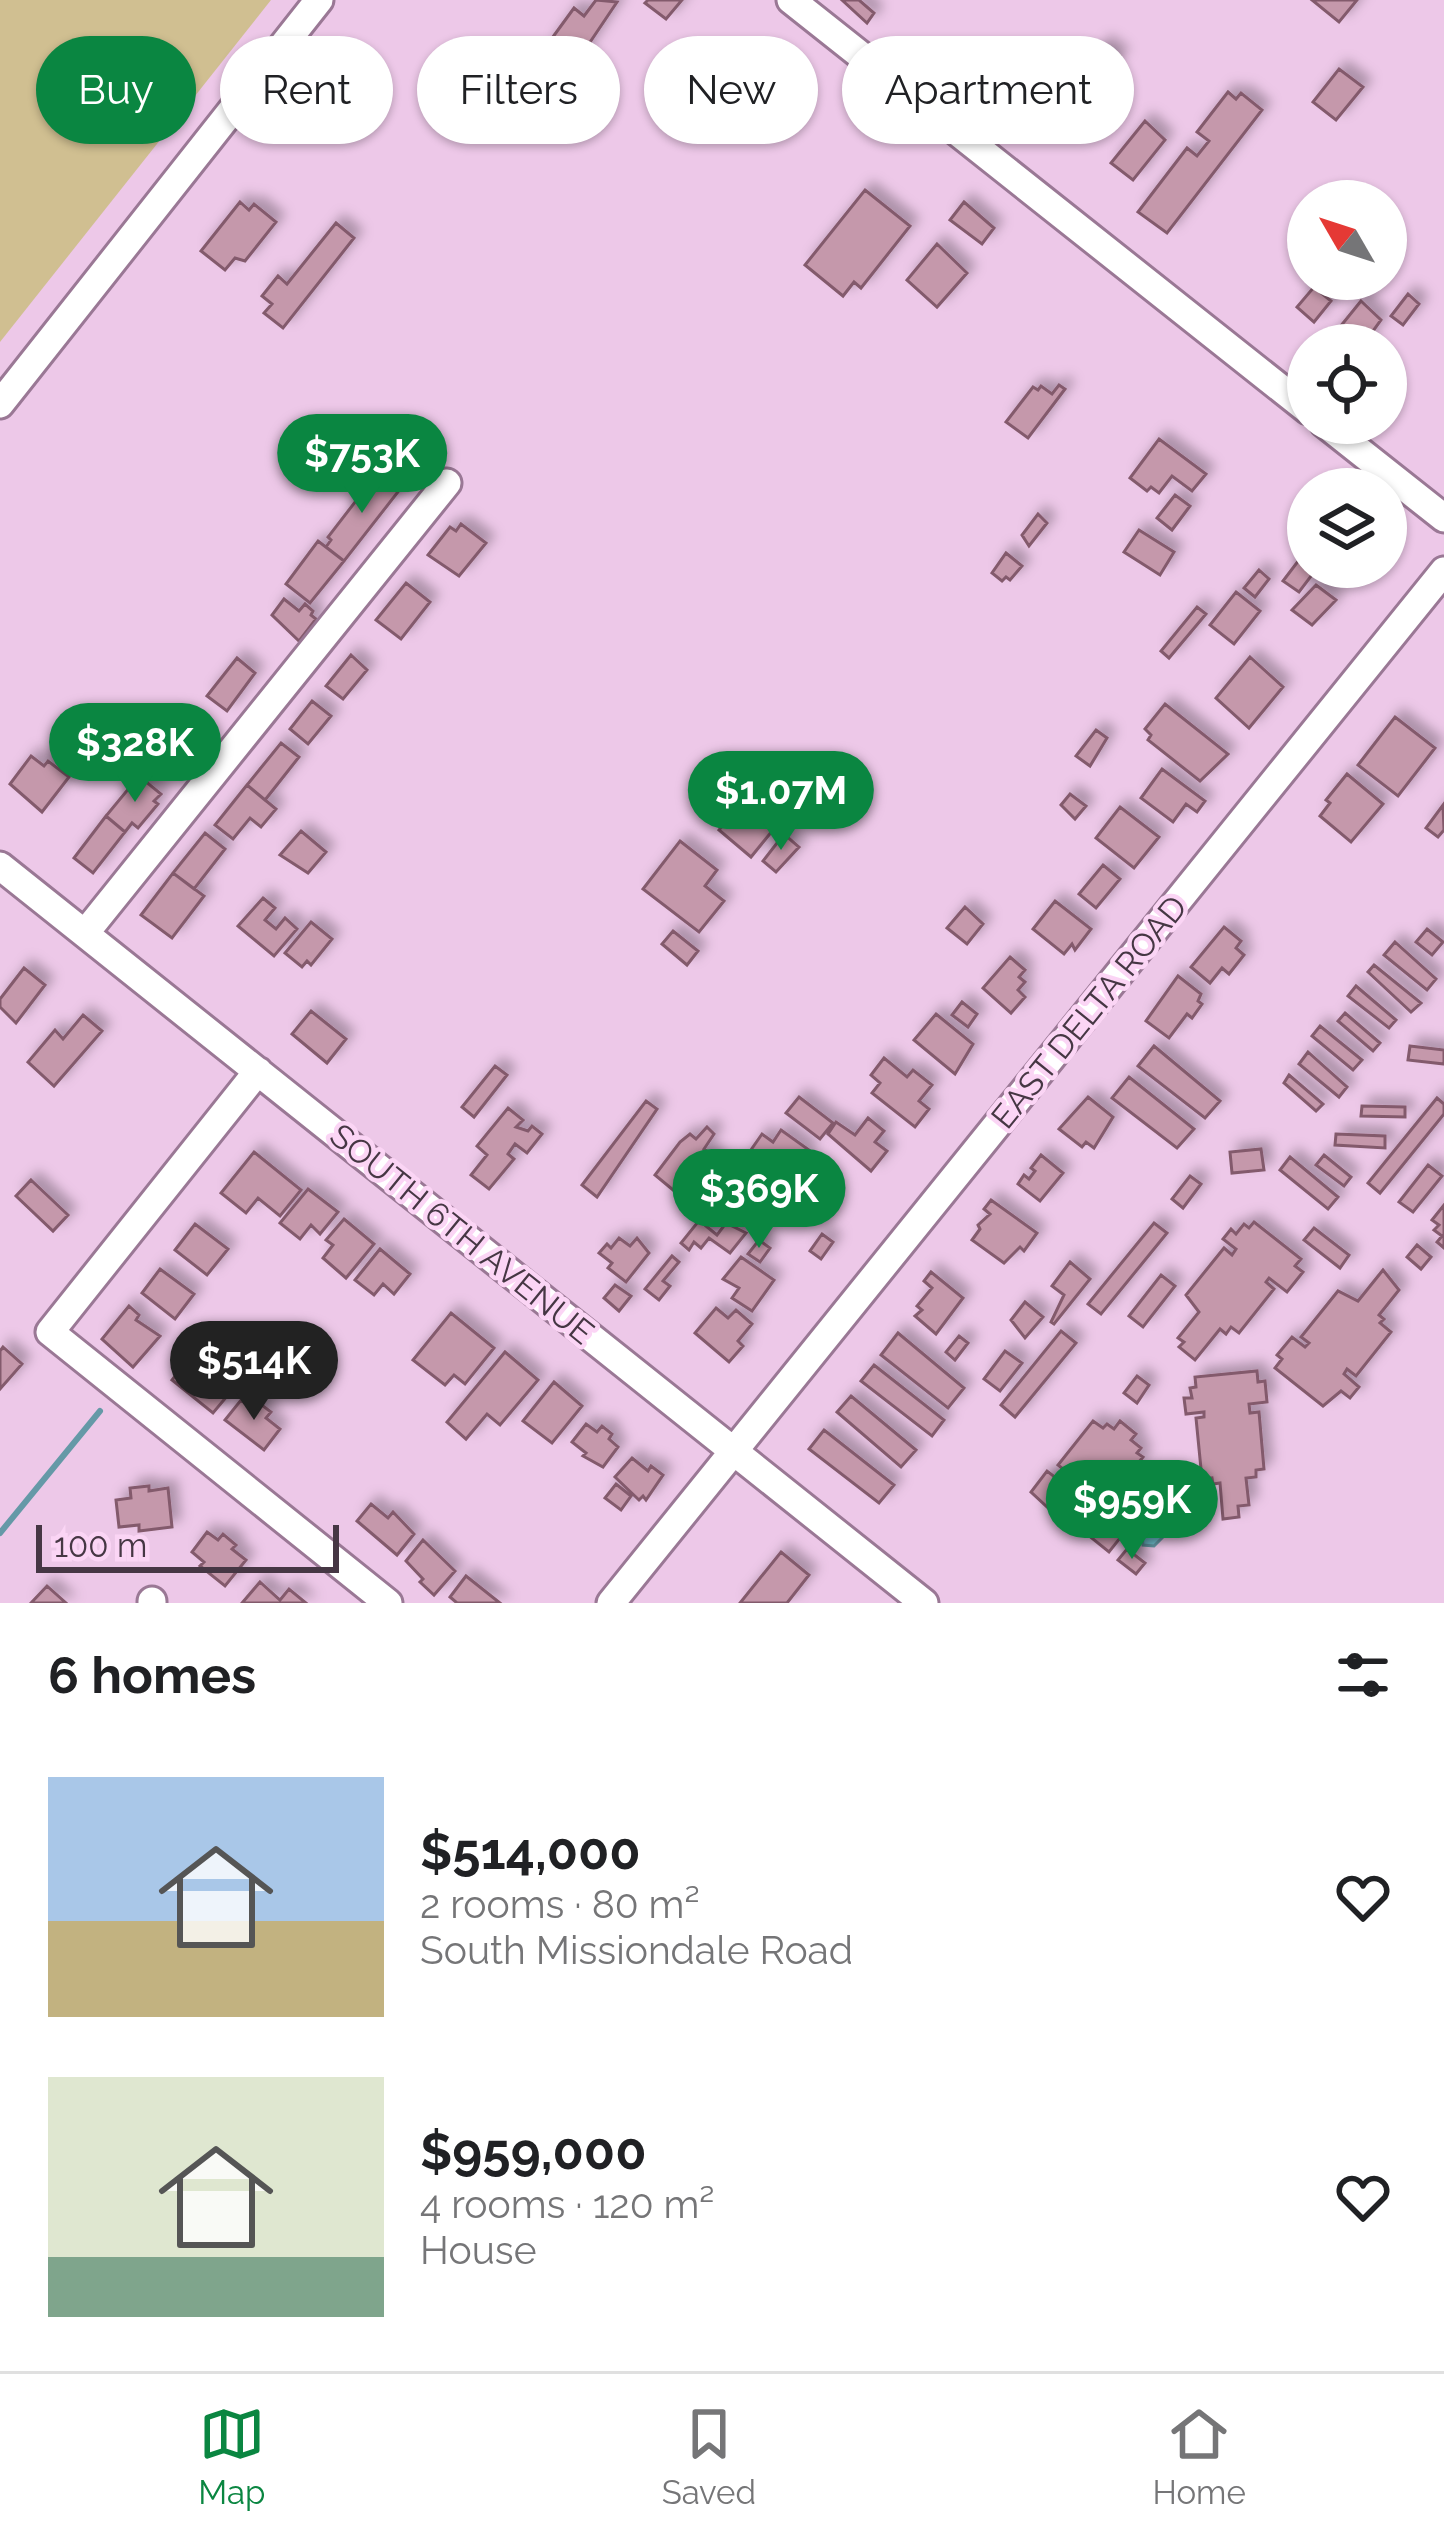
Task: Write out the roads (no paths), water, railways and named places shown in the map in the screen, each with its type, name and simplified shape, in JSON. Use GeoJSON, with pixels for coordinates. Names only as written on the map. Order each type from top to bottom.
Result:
{"type":"FeatureCollection","features":[{"type":"Feature","properties":{"kind":"street"},"geometry":{"type":"LineString","coordinates":[[0,404],[319,0]]}},
{"type":"Feature","properties":{"kind":"street"},"geometry":{"type":"LineString","coordinates":[[790,0],[1287,393]]}},
{"type":"Feature","properties":{"kind":"street"},"geometry":{"type":"LineString","coordinates":[[1351,444],[1444,518]]}},
{"type":"Feature","properties":{"kind":"street"},"geometry":{"type":"LineString","coordinates":[[86,932],[447,482]]}},
{"type":"Feature","properties":{"kind":"street","name":"EAST DELTA ROAD"},"geometry":{"type":"LineString","coordinates":[[611,1603],[1444,571]]}},
{"type":"Feature","properties":{"kind":"street","name":"SOUTH 6TH AVENUE"},"geometry":{"type":"LineString","coordinates":[[0,866],[924,1603]]}},
{"type":"Feature","properties":{"kind":"street"},"geometry":{"type":"LineString","coordinates":[[258,1071],[50,1332],[388,1603]]}},
{"type":"Feature","properties":{"kind":"water"},"geometry":{"type":"Polygon","coordinates":[[[1167,1503],[1175,1512],[1176,1524],[1154,1546],[1143,1545],[1152,1506],[1167,1503]]]}},
{"type":"Feature","properties":{"kind":"waterway"},"geometry":{"type":"LineString","coordinates":[[0,1533],[100,1411]]}}]}
